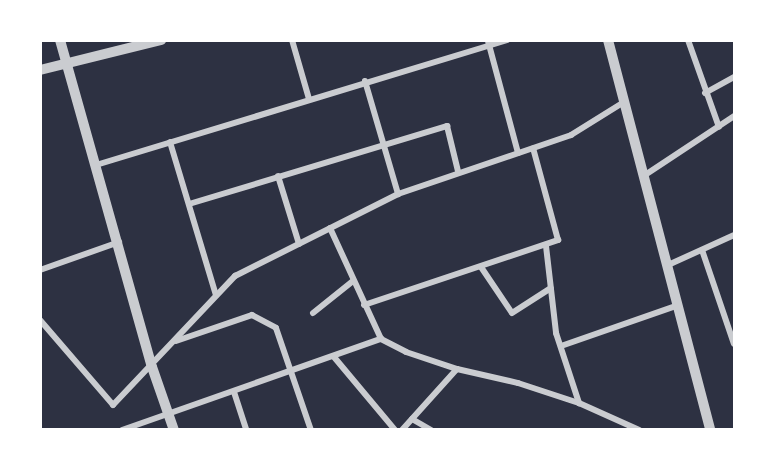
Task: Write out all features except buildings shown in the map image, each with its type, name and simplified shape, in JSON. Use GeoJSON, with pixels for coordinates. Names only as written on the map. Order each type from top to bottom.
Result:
{"type":"FeatureCollection","features":[{"type":"Feature","properties":{"kind":"street"},"geometry":{"type":"LineString","coordinates":[[60,40],[152,367],[174,429]]}},
{"type":"Feature","properties":{"kind":"street"},"geometry":{"type":"LineString","coordinates":[[40,70],[161,40]]}},
{"type":"Feature","properties":{"kind":"street"},"geometry":{"type":"LineString","coordinates":[[292,40],[309,99]]}},
{"type":"Feature","properties":{"kind":"street"},"geometry":{"type":"LineString","coordinates":[[96,165],[489,42],[507,40]]}},
{"type":"Feature","properties":{"kind":"street"},"geometry":{"type":"LineString","coordinates":[[608,40],[710,429]]}},
{"type":"Feature","properties":{"kind":"street"},"geometry":{"type":"LineString","coordinates":[[688,40],[719,127]]}},
{"type":"Feature","properties":{"kind":"street"},"geometry":{"type":"LineString","coordinates":[[489,42],[518,153]]}},
{"type":"Feature","properties":{"kind":"street"},"geometry":{"type":"LineString","coordinates":[[705,93],[735,77]]}},
{"type":"Feature","properties":{"kind":"street"},"geometry":{"type":"LineString","coordinates":[[365,81],[398,194]]}},
{"type":"Feature","properties":{"kind":"street"},"geometry":{"type":"LineString","coordinates":[[40,320],[113,405],[152,367],[216,295],[236,276],[398,194],[458,171],[571,135],[624,102]]}},
{"type":"Feature","properties":{"kind":"street"},"geometry":{"type":"LineString","coordinates":[[645,175],[735,116]]}},
{"type":"Feature","properties":{"kind":"street"},"geometry":{"type":"LineString","coordinates":[[189,204],[447,126],[458,171]]}},
{"type":"Feature","properties":{"kind":"street"},"geometry":{"type":"LineString","coordinates":[[170,142],[216,295]]}},
{"type":"Feature","properties":{"kind":"street"},"geometry":{"type":"LineString","coordinates":[[364,306],[546,246],[558,240],[533,148]]}},
{"type":"Feature","properties":{"kind":"street"},"geometry":{"type":"LineString","coordinates":[[278,176],[298,244]]}},
{"type":"Feature","properties":{"kind":"street"},"geometry":{"type":"LineString","coordinates":[[330,228],[381,339],[406,352],[457,369],[519,383],[579,403],[639,429]]}},
{"type":"Feature","properties":{"kind":"street"},"geometry":{"type":"LineString","coordinates":[[668,265],[735,235]]}},
{"type":"Feature","properties":{"kind":"street"},"geometry":{"type":"LineString","coordinates":[[40,270],[118,242]]}},
{"type":"Feature","properties":{"kind":"street"},"geometry":{"type":"LineString","coordinates":[[546,246],[561,346],[579,403]]}},
{"type":"Feature","properties":{"kind":"street"},"geometry":{"type":"LineString","coordinates":[[702,250],[735,344]]}},
{"type":"Feature","properties":{"kind":"street"},"geometry":{"type":"LineString","coordinates":[[481,267],[512,313],[551,288]]}},
{"type":"Feature","properties":{"kind":"street"},"geometry":{"type":"LineString","coordinates":[[313,314],[353,281]]}},
{"type":"Feature","properties":{"kind":"street"},"geometry":{"type":"LineString","coordinates":[[561,346],[679,306]]}},
{"type":"Feature","properties":{"kind":"street"},"geometry":{"type":"LineString","coordinates":[[175,342],[252,315],[276,328],[311,429]]}},
{"type":"Feature","properties":{"kind":"street"},"geometry":{"type":"LineString","coordinates":[[122,429],[168,411],[234,392],[381,339]]}},
{"type":"Feature","properties":{"kind":"street"},"geometry":{"type":"LineString","coordinates":[[334,357],[395,429]]}},
{"type":"Feature","properties":{"kind":"street"},"geometry":{"type":"LineString","coordinates":[[402,429],[457,369]]}},
{"type":"Feature","properties":{"kind":"street"},"geometry":{"type":"LineString","coordinates":[[234,392],[246,429]]}},
{"type":"Feature","properties":{"kind":"street"},"geometry":{"type":"LineString","coordinates":[[412,418],[431,429]]}}]}
